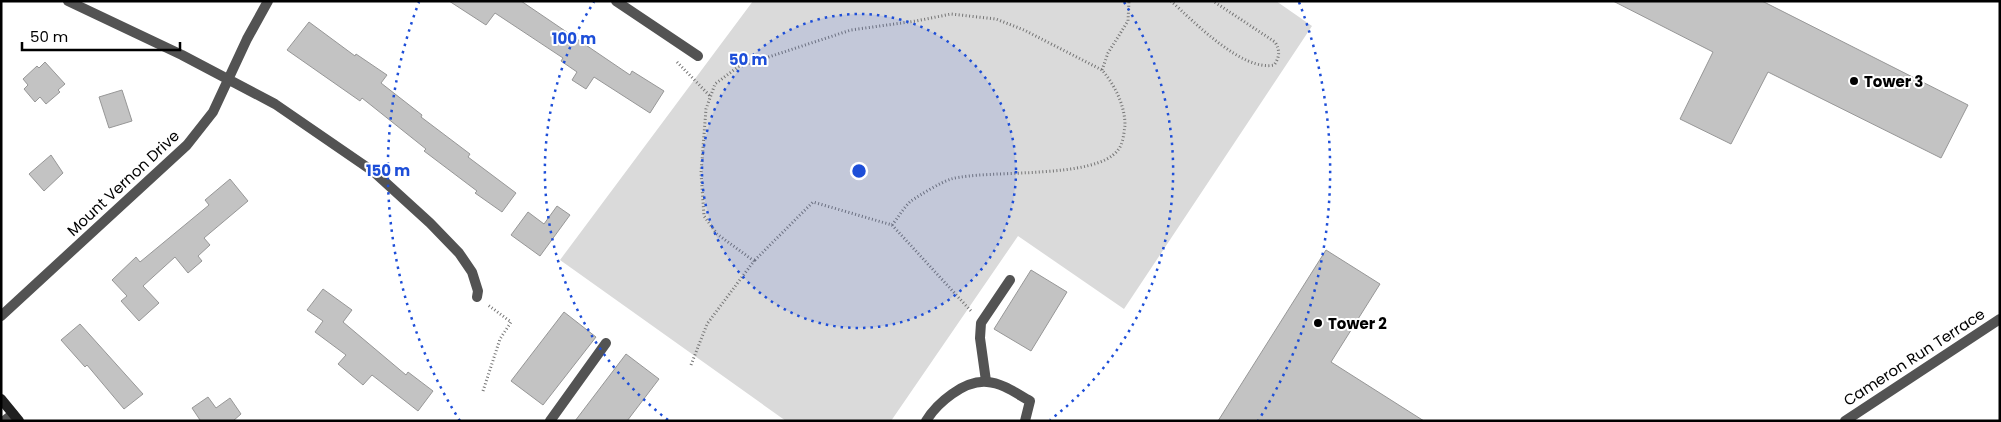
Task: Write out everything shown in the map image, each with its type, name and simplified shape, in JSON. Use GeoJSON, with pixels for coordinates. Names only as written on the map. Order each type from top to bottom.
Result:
{"type":"FeatureCollection","features":[{"type":"Feature","properties":{"kind":"main road"},"geometry":{"type":"LineString","coordinates":[[1,399],[16,417]]}},
{"type":"Feature","properties":{"kind":"street"},"geometry":{"type":"LineString","coordinates":[[68,1],[182,55],[275,104],[374,172],[459,252],[472,272],[478,290],[477,298]]}},
{"type":"Feature","properties":{"kind":"street","name":"Mount Vernon Drive"},"geometry":{"type":"LineString","coordinates":[[1,316],[187,145],[213,112],[247,39],[268,1]]}},
{"type":"Feature","properties":{"kind":"street"},"geometry":{"type":"LineString","coordinates":[[616,1],[698,56]]}},
{"type":"Feature","properties":{"kind":"street"},"geometry":{"type":"LineString","coordinates":[[986,382],[980,338],[981,323],[1010,280]]}},
{"type":"Feature","properties":{"kind":"street","name":"Cameron Run Terrace"},"geometry":{"type":"LineString","coordinates":[[1845,421],[2000,319]]}},
{"type":"Feature","properties":{"kind":"street"},"geometry":{"type":"LineString","coordinates":[[550,421],[606,343]]}},
{"type":"Feature","properties":{"kind":"street"},"geometry":{"type":"LineString","coordinates":[[926,421],[931,412],[960,387],[986,382],[1003,386],[1030,401],[1025,421]]}},
{"type":"Feature","properties":{"kind":"street"},"geometry":{"type":"LineString","coordinates":[[4,421],[16,417]]}},
{"type":"Feature","properties":{"kind":"path"},"geometry":{"type":"LineString","coordinates":[[1102,70],[1108,53],[1128,21],[1129,1]]}},
{"type":"Feature","properties":{"kind":"path"},"geometry":{"type":"LineString","coordinates":[[1171,1],[1211,36],[1243,59],[1266,67],[1274,65],[1278,59],[1279,48],[1275,42],[1213,1]]}},
{"type":"Feature","properties":{"kind":"path"},"geometry":{"type":"LineString","coordinates":[[754,261],[718,234],[704,216],[701,173],[706,109],[715,84],[738,67],[851,30],[951,14],[996,19],[1024,30],[1102,70],[1111,81],[1125,114],[1124,132],[1117,152],[1089,166],[950,179],[910,202],[892,225]]}},
{"type":"Feature","properties":{"kind":"path"},"geometry":{"type":"LineString","coordinates":[[677,62],[710,96]]}},
{"type":"Feature","properties":{"kind":"path"},"geometry":{"type":"LineString","coordinates":[[691,365],[707,324],[754,261],[813,202],[892,225],[981,323]]}},
{"type":"Feature","properties":{"kind":"path"},"geometry":{"type":"LineString","coordinates":[[477,298],[511,322],[500,339],[483,392]]}},
{"type":"Feature","properties":{"kind":"shaded area"},"geometry":{"type":"Polygon","coordinates":[[[753,1],[1276,1],[1312,26],[1124,309],[1018,236],[891,421],[786,421],[560,260],[753,1]]]}},
{"type":"Feature","properties":{"kind":"building"},"geometry":{"type":"Polygon","coordinates":[[[449,1],[521,1],[630,75],[632,71],[664,91],[650,113],[594,77],[586,89],[572,80],[577,72],[561,61],[563,58],[495,13],[486,25],[449,1]]]}},
{"type":"Feature","properties":{"kind":"building","name":"Tower 3"},"geometry":{"type":"Polygon","coordinates":[[[1613,1],[1762,1],[1968,105],[1941,158],[1768,72],[1731,144],[1680,119],[1713,52],[1613,1]]]}},
{"type":"Feature","properties":{"kind":"building"},"geometry":{"type":"Polygon","coordinates":[[[309,22],[355,56],[356,54],[387,75],[381,83],[422,115],[421,117],[470,154],[468,157],[516,193],[502,212],[475,193],[477,191],[424,151],[426,149],[362,98],[360,101],[287,50],[309,22]]]}},
{"type":"Feature","properties":{"kind":"building"},"geometry":{"type":"Polygon","coordinates":[[[45,62],[65,84],[58,90],[60,92],[46,104],[40,97],[35,102],[24,89],[28,85],[23,79],[37,66],[39,68],[45,62]]]}},
{"type":"Feature","properties":{"kind":"building"},"geometry":{"type":"Polygon","coordinates":[[[122,90],[132,121],[109,128],[99,97],[122,90]]]}},
{"type":"Feature","properties":{"kind":"building"},"geometry":{"type":"Polygon","coordinates":[[[51,155],[63,173],[44,191],[29,174],[51,155]]]}},
{"type":"Feature","properties":{"kind":"building"},"geometry":{"type":"Polygon","coordinates":[[[230,179],[248,201],[204,238],[210,245],[198,256],[202,261],[188,273],[175,257],[143,286],[159,303],[139,321],[121,301],[127,296],[112,280],[136,257],[140,262],[209,205],[205,200],[230,179]]]}},
{"type":"Feature","properties":{"kind":"building"},"geometry":{"type":"Polygon","coordinates":[[[557,206],[570,215],[540,256],[511,235],[528,212],[544,224],[557,206]]]}},
{"type":"Feature","properties":{"kind":"building","name":"Tower 2"},"geometry":{"type":"Polygon","coordinates":[[[1326,250],[1380,284],[1331,362],[1424,421],[1218,421],[1326,250]]]}},
{"type":"Feature","properties":{"kind":"building"},"geometry":{"type":"Polygon","coordinates":[[[1031,270],[1067,292],[1031,351],[994,329],[1031,270]]]}},
{"type":"Feature","properties":{"kind":"building"},"geometry":{"type":"Polygon","coordinates":[[[323,289],[352,310],[343,322],[406,375],[408,372],[433,391],[418,411],[372,375],[363,385],[338,364],[346,355],[315,332],[323,321],[307,310],[323,289]]]}},
{"type":"Feature","properties":{"kind":"building"},"geometry":{"type":"Polygon","coordinates":[[[564,312],[596,337],[543,405],[511,381],[564,312]]]}},
{"type":"Feature","properties":{"kind":"building"},"geometry":{"type":"Polygon","coordinates":[[[80,324],[143,394],[124,409],[87,365],[85,367],[61,340],[80,324]]]}},
{"type":"Feature","properties":{"kind":"building"},"geometry":{"type":"Polygon","coordinates":[[[626,354],[659,379],[627,421],[575,421],[626,354]]]}},
{"type":"Feature","properties":{"kind":"building"},"geometry":{"type":"Polygon","coordinates":[[[208,397],[216,408],[230,398],[241,414],[233,421],[199,421],[192,408],[208,397]]]}},
{"type":"Feature","properties":{"kind":"place","name":"Tower 3"},"geometry":{"type":"Point","coordinates":[1854,81]}},
{"type":"Feature","properties":{"kind":"place","name":"Tower 2"},"geometry":{"type":"Point","coordinates":[1318,323]}}]}
